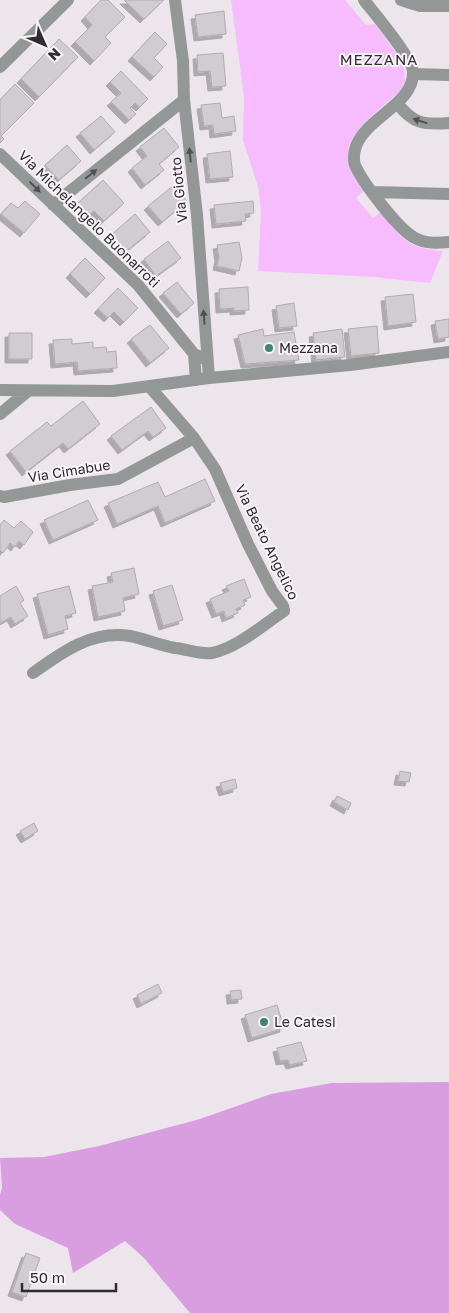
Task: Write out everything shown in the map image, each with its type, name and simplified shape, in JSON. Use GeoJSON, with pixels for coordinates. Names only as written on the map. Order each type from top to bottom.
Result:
{"type":"FeatureCollection","features":[{"type":"Feature","properties":{"kind":"street"},"geometry":{"type":"LineString","coordinates":[[0,67],[68,0]]}},
{"type":"Feature","properties":{"kind":"street","name":"Via Giotto"},"geometry":{"type":"LineString","coordinates":[[175,0],[183,61],[184,100],[197,215],[205,371]]}},
{"type":"Feature","properties":{"kind":"street"},"geometry":{"type":"LineString","coordinates":[[364,0],[410,61],[413,74],[407,91],[397,103],[364,133],[355,150],[354,160],[357,168],[373,192],[397,223],[413,237],[427,242],[449,242]]}},
{"type":"Feature","properties":{"kind":"street"},"geometry":{"type":"LineString","coordinates":[[401,0],[420,6],[449,6]]}},
{"type":"Feature","properties":{"kind":"street"},"geometry":{"type":"LineString","coordinates":[[413,74],[449,75]]}},
{"type":"Feature","properties":{"kind":"street"},"geometry":{"type":"LineString","coordinates":[[53,205],[184,100]]}},
{"type":"Feature","properties":{"kind":"street"},"geometry":{"type":"LineString","coordinates":[[397,103],[408,116],[417,122],[430,124],[449,123]]}},
{"type":"Feature","properties":{"kind":"street","name":"Via Michelangelo Buonarroti"},"geometry":{"type":"LineString","coordinates":[[0,154],[138,285],[194,354],[205,371]]}},
{"type":"Feature","properties":{"kind":"street"},"geometry":{"type":"LineString","coordinates":[[373,192],[381,194],[449,194]]}},
{"type":"Feature","properties":{"kind":"street"},"geometry":{"type":"LineString","coordinates":[[0,390],[113,390],[150,386],[205,371],[350,365],[449,352]]}},
{"type":"Feature","properties":{"kind":"street"},"geometry":{"type":"LineString","coordinates":[[194,354],[205,371]]}},
{"type":"Feature","properties":{"kind":"street","name":"Via Beato Angelico"},"geometry":{"type":"LineString","coordinates":[[33,673],[65,649],[85,641],[106,636],[130,636],[159,645],[210,653],[228,648],[284,610],[284,606],[272,591],[248,544],[215,469],[194,438],[150,386]]}},
{"type":"Feature","properties":{"kind":"street"},"geometry":{"type":"LineString","coordinates":[[0,414],[28,391]]}},
{"type":"Feature","properties":{"kind":"street","name":"Via Cimabue"},"geometry":{"type":"LineString","coordinates":[[0,496],[4,497],[118,478],[194,438]]}},
{"type":"Feature","properties":{"kind":"shaded area"},"geometry":{"type":"Polygon","coordinates":[[[231,0],[345,0],[366,25],[375,24],[404,64],[405,81],[402,89],[365,122],[356,133],[349,145],[348,159],[352,174],[364,191],[356,198],[373,218],[381,212],[401,236],[413,245],[443,251],[430,283],[373,277],[258,271],[261,210],[258,187],[243,140],[244,97],[231,0]]]}},
{"type":"Feature","properties":{"kind":"shaded area"},"geometry":{"type":"Polygon","coordinates":[[[449,1082],[449,1313],[190,1313],[144,1258],[125,1241],[73,1273],[68,1248],[15,1224],[0,1210],[2,1188],[0,1158],[44,1157],[99,1146],[200,1119],[271,1094],[332,1083],[449,1082]]]}},
{"type":"Feature","properties":{"kind":"building"},"geometry":{"type":"Polygon","coordinates":[[[101,0],[108,0],[125,17],[105,37],[111,43],[94,61],[75,42],[92,25],[85,17],[101,0]]]}},
{"type":"Feature","properties":{"kind":"building"},"geometry":{"type":"Polygon","coordinates":[[[124,0],[164,0],[144,19],[124,0]]]}},
{"type":"Feature","properties":{"kind":"building"},"geometry":{"type":"Polygon","coordinates":[[[224,11],[226,34],[198,37],[195,15],[224,11]]]}},
{"type":"Feature","properties":{"kind":"building"},"geometry":{"type":"Polygon","coordinates":[[[155,32],[167,44],[154,58],[163,67],[154,77],[132,57],[155,32]]]}},
{"type":"Feature","properties":{"kind":"building"},"geometry":{"type":"Polygon","coordinates":[[[59,39],[78,57],[39,97],[21,79],[59,39]]]}},
{"type":"Feature","properties":{"kind":"building"},"geometry":{"type":"Polygon","coordinates":[[[223,53],[226,86],[212,87],[210,71],[198,72],[197,55],[223,53]]]}},
{"type":"Feature","properties":{"kind":"building"},"geometry":{"type":"Polygon","coordinates":[[[121,71],[148,99],[140,107],[135,103],[130,108],[136,114],[129,120],[111,102],[121,93],[110,82],[121,71]]]}},
{"type":"Feature","properties":{"kind":"building"},"geometry":{"type":"Polygon","coordinates":[[[15,84],[34,103],[1,136],[4,139],[0,143],[0,100],[15,84]]]}},
{"type":"Feature","properties":{"kind":"building"},"geometry":{"type":"Polygon","coordinates":[[[220,103],[222,118],[234,116],[236,131],[214,134],[213,125],[204,126],[201,105],[220,103]]]}},
{"type":"Feature","properties":{"kind":"building"},"geometry":{"type":"Polygon","coordinates":[[[101,116],[115,132],[94,150],[80,133],[101,116]]]}},
{"type":"Feature","properties":{"kind":"building"},"geometry":{"type":"Polygon","coordinates":[[[164,128],[179,147],[159,164],[164,170],[145,185],[132,168],[147,156],[140,147],[164,128]]]}},
{"type":"Feature","properties":{"kind":"building"},"geometry":{"type":"Polygon","coordinates":[[[67,145],[81,161],[59,180],[45,165],[67,145]]]}},
{"type":"Feature","properties":{"kind":"building"},"geometry":{"type":"Polygon","coordinates":[[[230,151],[233,177],[210,179],[207,154],[230,151]]]}},
{"type":"Feature","properties":{"kind":"building"},"geometry":{"type":"Polygon","coordinates":[[[103,180],[124,203],[104,221],[94,211],[88,216],[77,204],[103,180]]]}},
{"type":"Feature","properties":{"kind":"building"},"geometry":{"type":"Polygon","coordinates":[[[174,185],[187,201],[162,222],[148,206],[174,185]]]}},
{"type":"Feature","properties":{"kind":"building"},"geometry":{"type":"Polygon","coordinates":[[[25,201],[40,214],[24,233],[1,214],[11,203],[18,208],[25,201]]]}},
{"type":"Feature","properties":{"kind":"building"},"geometry":{"type":"Polygon","coordinates":[[[253,201],[254,213],[245,214],[246,221],[216,224],[214,205],[253,201]]]}},
{"type":"Feature","properties":{"kind":"building"},"geometry":{"type":"Polygon","coordinates":[[[135,214],[150,232],[124,253],[110,236],[135,214]]]}},
{"type":"Feature","properties":{"kind":"building"},"geometry":{"type":"Polygon","coordinates":[[[168,241],[181,258],[156,276],[144,259],[168,241]]]}},
{"type":"Feature","properties":{"kind":"building"},"geometry":{"type":"Polygon","coordinates":[[[239,242],[242,258],[239,271],[217,266],[219,258],[217,245],[239,242]]]}},
{"type":"Feature","properties":{"kind":"building"},"geometry":{"type":"Polygon","coordinates":[[[85,258],[105,278],[90,294],[70,274],[85,258]]]}},
{"type":"Feature","properties":{"kind":"building"},"geometry":{"type":"Polygon","coordinates":[[[177,282],[194,303],[181,314],[163,293],[177,282]]]}},
{"type":"Feature","properties":{"kind":"building"},"geometry":{"type":"Polygon","coordinates":[[[248,287],[249,310],[234,311],[234,308],[220,309],[219,289],[248,287]]]}},
{"type":"Feature","properties":{"kind":"building"},"geometry":{"type":"Polygon","coordinates":[[[118,288],[138,308],[124,322],[114,312],[108,318],[98,309],[118,288]]]}},
{"type":"Feature","properties":{"kind":"building"},"geometry":{"type":"Polygon","coordinates":[[[413,294],[416,322],[388,326],[385,297],[413,294]]]}},
{"type":"Feature","properties":{"kind":"building"},"geometry":{"type":"Polygon","coordinates":[[[294,303],[297,326],[279,328],[276,306],[294,303]]]}},
{"type":"Feature","properties":{"kind":"building"},"geometry":{"type":"Polygon","coordinates":[[[449,319],[449,337],[438,339],[435,321],[449,319]]]}},
{"type":"Feature","properties":{"kind":"building"},"geometry":{"type":"Polygon","coordinates":[[[150,325],[169,348],[150,363],[131,339],[150,325]]]}},
{"type":"Feature","properties":{"kind":"building"},"geometry":{"type":"Polygon","coordinates":[[[377,326],[379,353],[351,356],[348,329],[377,326]]]}},
{"type":"Feature","properties":{"kind":"building","name":"Mezzana"},"geometry":{"type":"Polygon","coordinates":[[[263,329],[264,336],[294,332],[299,360],[245,364],[238,335],[263,329]]]}},
{"type":"Feature","properties":{"kind":"building"},"geometry":{"type":"Polygon","coordinates":[[[342,329],[345,357],[316,360],[313,333],[342,329]]]}},
{"type":"Feature","properties":{"kind":"building"},"geometry":{"type":"Polygon","coordinates":[[[9,333],[32,333],[32,359],[9,359],[9,333]]]}},
{"type":"Feature","properties":{"kind":"building"},"geometry":{"type":"Polygon","coordinates":[[[72,339],[72,344],[93,342],[93,348],[106,347],[107,352],[116,351],[117,368],[78,371],[77,362],[55,364],[53,340],[72,339]]]}},
{"type":"Feature","properties":{"kind":"building"},"geometry":{"type":"Polygon","coordinates":[[[83,401],[100,424],[68,449],[63,443],[26,472],[10,451],[47,422],[51,426],[83,401]]]}},
{"type":"Feature","properties":{"kind":"building"},"geometry":{"type":"Polygon","coordinates":[[[151,407],[166,428],[153,437],[148,431],[122,450],[111,436],[151,407]]]}},
{"type":"Feature","properties":{"kind":"building"},"geometry":{"type":"Polygon","coordinates":[[[205,479],[215,501],[165,523],[158,506],[117,524],[108,503],[158,482],[165,497],[205,479]]]}},
{"type":"Feature","properties":{"kind":"building"},"geometry":{"type":"Polygon","coordinates":[[[88,500],[98,520],[53,540],[44,520],[88,500]]]}},
{"type":"Feature","properties":{"kind":"building"},"geometry":{"type":"Polygon","coordinates":[[[4,520],[14,528],[21,521],[33,532],[24,545],[19,541],[15,547],[10,543],[3,553],[0,550],[0,525],[4,520]]]}},
{"type":"Feature","properties":{"kind":"building"},"geometry":{"type":"Polygon","coordinates":[[[134,568],[139,594],[123,598],[125,611],[98,617],[92,586],[113,582],[111,573],[134,568]]]}},
{"type":"Feature","properties":{"kind":"building"},"geometry":{"type":"Polygon","coordinates":[[[244,579],[251,597],[243,600],[245,605],[236,609],[238,613],[226,618],[224,611],[216,614],[210,599],[229,591],[226,586],[244,579]]]}},
{"type":"Feature","properties":{"kind":"building"},"geometry":{"type":"Polygon","coordinates":[[[172,585],[183,620],[163,626],[153,591],[172,585]]]}},
{"type":"Feature","properties":{"kind":"building"},"geometry":{"type":"Polygon","coordinates":[[[16,586],[24,600],[20,603],[28,616],[15,624],[11,617],[0,623],[0,596],[16,586]]]}},
{"type":"Feature","properties":{"kind":"building"},"geometry":{"type":"Polygon","coordinates":[[[69,586],[76,613],[65,616],[68,629],[48,635],[37,594],[69,586]]]}},
{"type":"Feature","properties":{"kind":"building"},"geometry":{"type":"Polygon","coordinates":[[[400,771],[411,773],[409,782],[398,781],[400,771]]]}},
{"type":"Feature","properties":{"kind":"building"},"geometry":{"type":"Polygon","coordinates":[[[235,779],[237,788],[223,792],[220,783],[235,779]]]}},
{"type":"Feature","properties":{"kind":"building"},"geometry":{"type":"Polygon","coordinates":[[[337,796],[351,803],[348,810],[334,802],[337,796]]]}},
{"type":"Feature","properties":{"kind":"building"},"geometry":{"type":"Polygon","coordinates":[[[34,823],[38,831],[25,839],[20,831],[34,823]]]}},
{"type":"Feature","properties":{"kind":"building"},"geometry":{"type":"Polygon","coordinates":[[[158,984],[162,993],[141,1004],[137,995],[158,984]]]}},
{"type":"Feature","properties":{"kind":"building"},"geometry":{"type":"Polygon","coordinates":[[[241,990],[242,999],[231,1000],[230,991],[241,990]]]}},
{"type":"Feature","properties":{"kind":"building","name":"Le Catesi"},"geometry":{"type":"Polygon","coordinates":[[[277,1005],[284,1028],[252,1038],[245,1015],[277,1005]]]}},
{"type":"Feature","properties":{"kind":"building"},"geometry":{"type":"Polygon","coordinates":[[[301,1042],[307,1061],[290,1065],[288,1060],[280,1061],[277,1048],[301,1042]]]}},
{"type":"Feature","properties":{"kind":"building"},"geometry":{"type":"Polygon","coordinates":[[[26,1253],[40,1258],[26,1297],[12,1292],[26,1253]]]}},
{"type":"Feature","properties":{"kind":"place","name":"Mezzana"},"geometry":{"type":"Point","coordinates":[269,348]}},
{"type":"Feature","properties":{"kind":"place","name":"Le Catesi"},"geometry":{"type":"Point","coordinates":[264,1022]}},
{"type":"Feature","properties":{"kind":"district","name":"MEZZANA"},"geometry":{"type":"Point","coordinates":[379,60]}}]}
